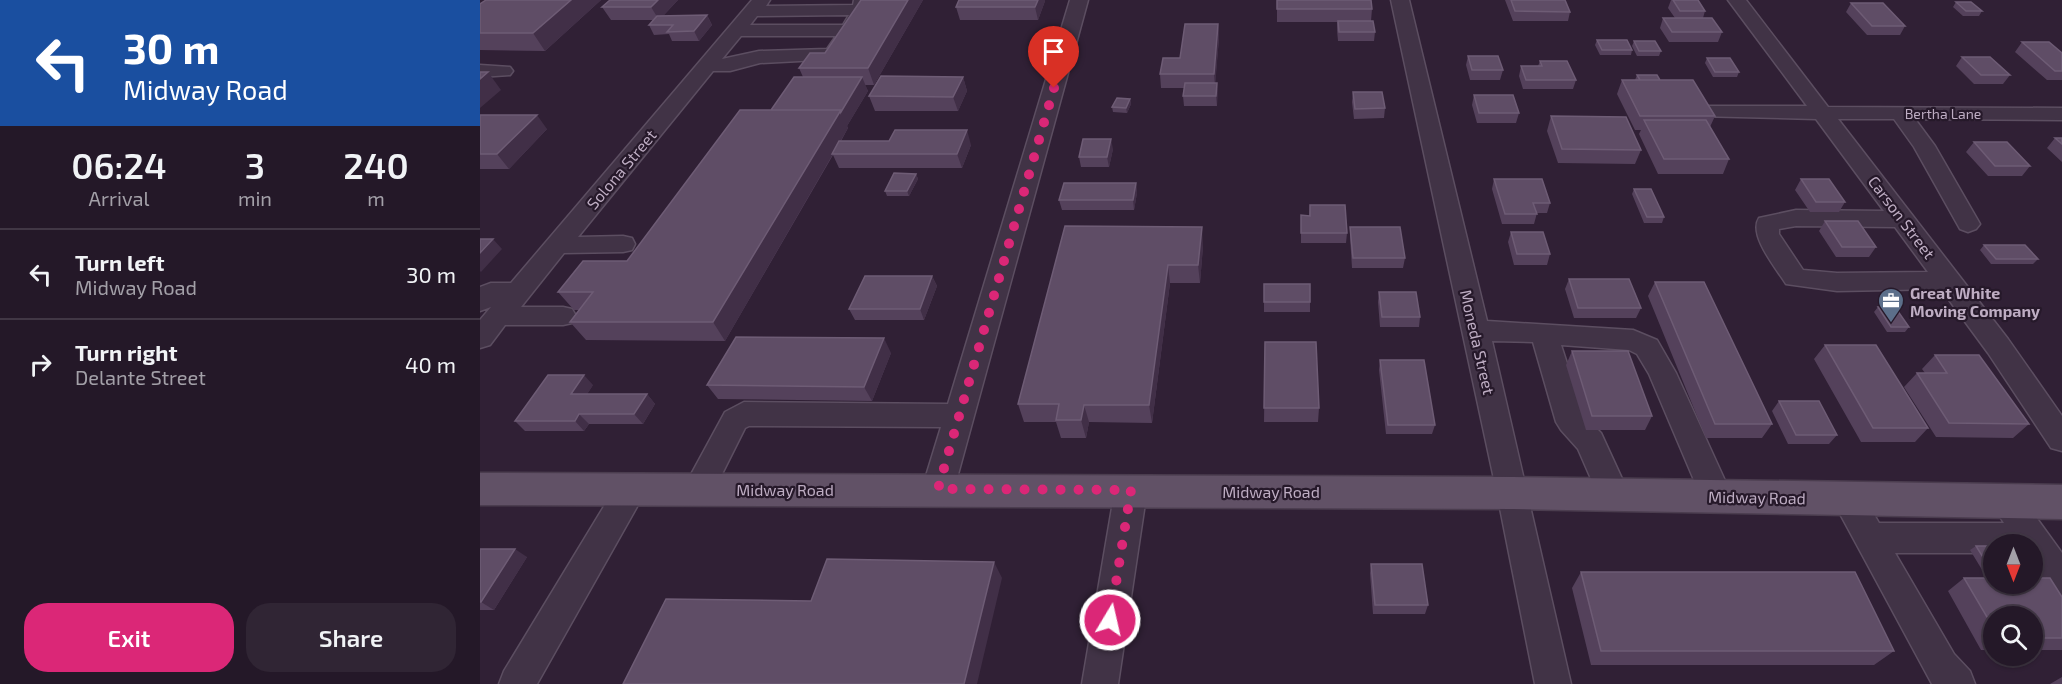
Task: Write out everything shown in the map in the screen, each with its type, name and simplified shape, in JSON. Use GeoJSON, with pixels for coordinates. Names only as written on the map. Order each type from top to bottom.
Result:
{"type":"FeatureCollection","features":[{"type":"Feature","properties":{"kind":"main road","name":"Midway Road"},"geometry":{"type":"LineString","coordinates":[[480,489],[1513,493],[2062,502]]}},
{"type":"Feature","properties":{"kind":"street"},"geometry":{"type":"LineString","coordinates":[[938,489],[1080,0]]}},
{"type":"Feature","properties":{"kind":"street","name":"Moneda Street"},"geometry":{"type":"LineString","coordinates":[[1400,0],[1513,493],[1553,684]]}},
{"type":"Feature","properties":{"kind":"street","name":"Carson Street"},"geometry":{"type":"LineString","coordinates":[[1737,0],[1904,219],[1998,346],[2062,439]]}},
{"type":"Feature","properties":{"kind":"street"},"geometry":{"type":"LineString","coordinates":[[707,65],[730,65],[759,57],[831,55],[848,31],[862,5],[756,6]]}},
{"type":"Feature","properties":{"kind":"street","name":"Solona Street"},"geometry":{"type":"LineString","coordinates":[[489,309],[491,292],[518,292],[756,6]]}},
{"type":"Feature","properties":{"kind":"street"},"geometry":{"type":"LineString","coordinates":[[736,30],[848,31]]}},
{"type":"Feature","properties":{"kind":"street"},"geometry":{"type":"LineString","coordinates":[[480,71],[503,71]]}},
{"type":"Feature","properties":{"kind":"street","name":"Bertha Lane"},"geometry":{"type":"LineString","coordinates":[[1703,112],[2062,114]]}},
{"type":"Feature","properties":{"kind":"street"},"geometry":{"type":"LineString","coordinates":[[1900,113],[1924,146],[1968,224]]}},
{"type":"Feature","properties":{"kind":"street"},"geometry":{"type":"LineString","coordinates":[[1904,219],[1796,218],[1767,223],[1767,234],[1796,278],[1837,282],[1949,280]]}},
{"type":"Feature","properties":{"kind":"street"},"geometry":{"type":"LineString","coordinates":[[557,245],[623,244]]}},
{"type":"Feature","properties":{"kind":"street"},"geometry":{"type":"LineString","coordinates":[[480,338],[489,309],[563,316]]}},
{"type":"Feature","properties":{"kind":"street"},"geometry":{"type":"LineString","coordinates":[[1475,330],[1633,340],[1647,347],[1662,373],[1716,496]]}},
{"type":"Feature","properties":{"kind":"street"},"geometry":{"type":"LineString","coordinates":[[1544,333],[1571,422],[1590,442],[1613,494]]}},
{"type":"Feature","properties":{"kind":"street"},"geometry":{"type":"LineString","coordinates":[[699,489],[735,420],[744,414],[959,416]]}},
{"type":"Feature","properties":{"kind":"street"},"geometry":{"type":"LineString","coordinates":[[517,684],[631,489]]}},
{"type":"Feature","properties":{"kind":"street"},"geometry":{"type":"LineString","coordinates":[[1100,684],[1131,490]]}},
{"type":"Feature","properties":{"kind":"street"},"geometry":{"type":"LineString","coordinates":[[1848,499],[1941,667],[1957,684]]}},
{"type":"Feature","properties":{"kind":"street"},"geometry":{"type":"LineString","coordinates":[[2006,501],[2029,534]]}},
{"type":"Feature","properties":{"kind":"street"},"geometry":{"type":"LineString","coordinates":[[1870,538],[1983,538]]}},
{"type":"Feature","properties":{"kind":"street"},"geometry":{"type":"LineString","coordinates":[[2043,553],[2062,580]]}},
{"type":"Feature","properties":{"kind":"building"},"geometry":{"type":"Polygon","coordinates":[[[486,0],[571,0],[533,33],[480,33],[480,4],[486,0]]]}},
{"type":"Feature","properties":{"kind":"building"},"geometry":{"type":"Polygon","coordinates":[[[610,0],[658,0],[651,7],[602,7],[610,0]]]}},
{"type":"Feature","properties":{"kind":"building"},"geometry":{"type":"Polygon","coordinates":[[[861,0],[908,0],[868,68],[799,68],[810,53],[825,53],[861,0]]]}},
{"type":"Feature","properties":{"kind":"building"},"geometry":{"type":"Polygon","coordinates":[[[959,0],[1038,0],[1035,7],[956,7],[959,0]]]}},
{"type":"Feature","properties":{"kind":"building"},"geometry":{"type":"Polygon","coordinates":[[[1277,0],[1371,0],[1372,9],[1277,9],[1277,0]]]}},
{"type":"Feature","properties":{"kind":"building"},"geometry":{"type":"Polygon","coordinates":[[[1511,0],[1565,0],[1570,12],[1515,11],[1511,0]]]}},
{"type":"Feature","properties":{"kind":"building"},"geometry":{"type":"Polygon","coordinates":[[[1673,0],[1698,0],[1705,11],[1680,11],[1673,0]]]}},
{"type":"Feature","properties":{"kind":"building"},"geometry":{"type":"Polygon","coordinates":[[[1956,2],[1971,2],[1982,11],[1966,11],[1956,2]]]}},
{"type":"Feature","properties":{"kind":"building"},"geometry":{"type":"Polygon","coordinates":[[[1851,3],[1883,3],[1905,26],[1872,26],[1851,3]]]}},
{"type":"Feature","properties":{"kind":"building"},"geometry":{"type":"Polygon","coordinates":[[[707,15],[694,31],[667,32],[673,25],[649,25],[657,16],[707,15]]]}},
{"type":"Feature","properties":{"kind":"building"},"geometry":{"type":"Polygon","coordinates":[[[1663,18],[1712,18],[1722,32],[1672,32],[1663,18]]]}},
{"type":"Feature","properties":{"kind":"building"},"geometry":{"type":"Polygon","coordinates":[[[1338,21],[1373,21],[1375,32],[1339,32],[1338,21]]]}},
{"type":"Feature","properties":{"kind":"building"},"geometry":{"type":"Polygon","coordinates":[[[1185,24],[1218,24],[1214,74],[1160,74],[1163,58],[1180,58],[1185,24]]]}},
{"type":"Feature","properties":{"kind":"building"},"geometry":{"type":"Polygon","coordinates":[[[1597,40],[1627,40],[1632,50],[1602,50],[1597,40]]]}},
{"type":"Feature","properties":{"kind":"building"},"geometry":{"type":"Polygon","coordinates":[[[1634,41],[1655,41],[1661,51],[1639,51],[1634,41]]]}},
{"type":"Feature","properties":{"kind":"building"},"geometry":{"type":"Polygon","coordinates":[[[2022,42],[2049,42],[2062,53],[2062,71],[2055,71],[2022,42]]]}},
{"type":"Feature","properties":{"kind":"building"},"geometry":{"type":"Polygon","coordinates":[[[1468,56],[1498,56],[1503,70],[1472,70],[1468,56]]]}},
{"type":"Feature","properties":{"kind":"building"},"geometry":{"type":"Polygon","coordinates":[[[1962,57],[1990,57],[2010,75],[1981,75],[1962,57]]]}},
{"type":"Feature","properties":{"kind":"building"},"geometry":{"type":"Polygon","coordinates":[[[1707,58],[1730,58],[1739,72],[1715,72],[1707,58]]]}},
{"type":"Feature","properties":{"kind":"building"},"geometry":{"type":"Polygon","coordinates":[[[1540,61],[1567,61],[1576,80],[1526,80],[1521,66],[1542,66],[1540,61]]]}},
{"type":"Feature","properties":{"kind":"building"},"geometry":{"type":"Polygon","coordinates":[[[480,72],[488,72],[480,79],[480,72]]]}},
{"type":"Feature","properties":{"kind":"building"},"geometry":{"type":"Polygon","coordinates":[[[1637,75],[1657,75],[1660,80],[1640,80],[1637,75]]]}},
{"type":"Feature","properties":{"kind":"building"},"geometry":{"type":"Polygon","coordinates":[[[881,76],[963,77],[953,97],[869,96],[881,76]]]}},
{"type":"Feature","properties":{"kind":"building"},"geometry":{"type":"Polygon","coordinates":[[[794,77],[862,77],[841,112],[841,110],[771,110],[794,77]]]}},
{"type":"Feature","properties":{"kind":"building"},"geometry":{"type":"Polygon","coordinates":[[[1622,80],[1693,80],[1715,116],[1640,116],[1622,80]]]}},
{"type":"Feature","properties":{"kind":"building"},"geometry":{"type":"Polygon","coordinates":[[[1185,83],[1217,83],[1216,96],[1183,96],[1185,83]]]}},
{"type":"Feature","properties":{"kind":"building"},"geometry":{"type":"Polygon","coordinates":[[[1353,92],[1382,92],[1385,108],[1355,109],[1353,92]]]}},
{"type":"Feature","properties":{"kind":"building"},"geometry":{"type":"Polygon","coordinates":[[[1474,95],[1513,95],[1519,113],[1479,113],[1474,95]]]}},
{"type":"Feature","properties":{"kind":"building"},"geometry":{"type":"Polygon","coordinates":[[[1117,98],[1130,99],[1126,108],[1112,107],[1117,98]]]}},
{"type":"Feature","properties":{"kind":"building"},"geometry":{"type":"Polygon","coordinates":[[[740,110],[841,110],[713,322],[570,322],[593,292],[558,292],[583,261],[627,261],[740,110]]]}},
{"type":"Feature","properties":{"kind":"building"},"geometry":{"type":"Polygon","coordinates":[[[480,115],[537,115],[497,154],[480,154],[480,115]]]}},
{"type":"Feature","properties":{"kind":"building"},"geometry":{"type":"Polygon","coordinates":[[[1551,116],[1626,117],[1641,150],[1562,149],[1551,116]]]}},
{"type":"Feature","properties":{"kind":"building"},"geometry":{"type":"Polygon","coordinates":[[[1644,120],[1706,120],[1729,159],[1664,159],[1644,120]]]}},
{"type":"Feature","properties":{"kind":"building"},"geometry":{"type":"Polygon","coordinates":[[[895,130],[967,130],[957,154],[832,154],[839,141],[889,141],[895,130]]]}},
{"type":"Feature","properties":{"kind":"building"},"geometry":{"type":"Polygon","coordinates":[[[1083,139],[1111,139],[1107,157],[1079,157],[1083,139]]]}},
{"type":"Feature","properties":{"kind":"building"},"geometry":{"type":"Polygon","coordinates":[[[1974,142],[2007,142],[2030,166],[1995,166],[1974,142]]]}},
{"type":"Feature","properties":{"kind":"building"},"geometry":{"type":"Polygon","coordinates":[[[894,173],[916,174],[907,191],[885,191],[894,173]]]}},
{"type":"Feature","properties":{"kind":"building"},"geometry":{"type":"Polygon","coordinates":[[[1494,179],[1542,179],[1550,203],[1533,203],[1537,214],[1505,214],[1494,179]]]}},
{"type":"Feature","properties":{"kind":"building"},"geometry":{"type":"Polygon","coordinates":[[[1801,179],[1829,179],[1845,202],[1816,202],[1801,179]]]}},
{"type":"Feature","properties":{"kind":"building"},"geometry":{"type":"Polygon","coordinates":[[[1064,183],[1136,183],[1133,200],[1059,200],[1064,183]]]}},
{"type":"Feature","properties":{"kind":"building"},"geometry":{"type":"Polygon","coordinates":[[[1634,189],[1651,189],[1664,217],[1647,217],[1634,189]]]}},
{"type":"Feature","properties":{"kind":"building"},"geometry":{"type":"Polygon","coordinates":[[[1310,205],[1345,205],[1347,233],[1301,233],[1301,215],[1310,216],[1310,205]]]}},
{"type":"Feature","properties":{"kind":"building"},"geometry":{"type":"Polygon","coordinates":[[[1825,221],[1858,221],[1876,247],[1842,247],[1825,221]]]}},
{"type":"Feature","properties":{"kind":"building"},"geometry":{"type":"Polygon","coordinates":[[[1065,226],[1202,227],[1198,265],[1168,265],[1149,405],[1084,405],[1081,420],[1056,420],[1059,404],[1018,404],[1065,226]]]}},
{"type":"Feature","properties":{"kind":"building"},"geometry":{"type":"Polygon","coordinates":[[[1350,227],[1400,227],[1405,258],[1353,258],[1350,227]]]}},
{"type":"Feature","properties":{"kind":"building"},"geometry":{"type":"Polygon","coordinates":[[[1511,232],[1543,232],[1550,254],[1517,254],[1511,232]]]}},
{"type":"Feature","properties":{"kind":"building"},"geometry":{"type":"Polygon","coordinates":[[[480,239],[493,239],[480,253],[480,239]]]}},
{"type":"Feature","properties":{"kind":"building"},"geometry":{"type":"Polygon","coordinates":[[[1984,245],[2025,245],[2038,259],[1996,259],[1984,245]]]}},
{"type":"Feature","properties":{"kind":"building"},"geometry":{"type":"Polygon","coordinates":[[[865,276],[932,276],[920,309],[849,309],[865,276]]]}},
{"type":"Feature","properties":{"kind":"building"},"geometry":{"type":"Polygon","coordinates":[[[1569,279],[1629,279],[1641,308],[1578,308],[1569,279]]]}},
{"type":"Feature","properties":{"kind":"building"},"geometry":{"type":"Polygon","coordinates":[[[1655,282],[1704,282],[1772,424],[1715,424],[1655,282]]]}},
{"type":"Feature","properties":{"kind":"building"},"geometry":{"type":"Polygon","coordinates":[[[1264,284],[1310,284],[1310,302],[1264,302],[1264,284]]]}},
{"type":"Feature","properties":{"kind":"building"},"geometry":{"type":"Polygon","coordinates":[[[1379,292],[1416,292],[1420,317],[1382,317],[1379,292]]]}},
{"type":"Feature","properties":{"kind":"building"},"geometry":{"type":"Polygon","coordinates":[[[1878,307],[1895,307],[1909,327],[1891,327],[1878,307]]]}},
{"type":"Feature","properties":{"kind":"building"},"geometry":{"type":"Polygon","coordinates":[[[736,337],[884,338],[864,387],[707,385],[736,337]]]}},
{"type":"Feature","properties":{"kind":"building"},"geometry":{"type":"Polygon","coordinates":[[[1265,342],[1316,342],[1319,408],[1264,408],[1265,342]]]}},
{"type":"Feature","properties":{"kind":"building"},"geometry":{"type":"Polygon","coordinates":[[[1825,345],[1876,345],[1928,428],[1873,428],[1825,345]]]}},
{"type":"Feature","properties":{"kind":"building"},"geometry":{"type":"Polygon","coordinates":[[[1572,351],[1628,351],[1652,416],[1592,416],[1572,351]]]}},
{"type":"Feature","properties":{"kind":"building"},"geometry":{"type":"Polygon","coordinates":[[[1935,355],[1979,355],[2029,424],[1949,423],[1917,373],[1947,373],[1935,355]]]}},
{"type":"Feature","properties":{"kind":"building"},"geometry":{"type":"Polygon","coordinates":[[[1380,360],[1424,360],[1435,425],[1388,425],[1380,360]]]}},
{"type":"Feature","properties":{"kind":"building"},"geometry":{"type":"Polygon","coordinates":[[[548,375],[584,375],[571,394],[647,394],[634,414],[579,414],[575,421],[515,421],[548,375]]]}},
{"type":"Feature","properties":{"kind":"building"},"geometry":{"type":"Polygon","coordinates":[[[1779,401],[1819,401],[1837,435],[1796,435],[1779,401]]]}},
{"type":"Feature","properties":{"kind":"building"},"geometry":{"type":"Polygon","coordinates":[[[1976,546],[1983,546],[1983,557],[1976,546]]]}},
{"type":"Feature","properties":{"kind":"building"},"geometry":{"type":"Polygon","coordinates":[[[480,549],[515,549],[481,602],[480,602],[480,549]]]}},
{"type":"Feature","properties":{"kind":"building"},"geometry":{"type":"Polygon","coordinates":[[[827,559],[994,562],[964,684],[623,684],[666,599],[811,601],[827,559]]]}},
{"type":"Feature","properties":{"kind":"building"},"geometry":{"type":"Polygon","coordinates":[[[1371,564],[1422,564],[1428,605],[1375,605],[1371,564]]]}},
{"type":"Feature","properties":{"kind":"building"},"geometry":{"type":"Polygon","coordinates":[[[1581,572],[1855,572],[1894,651],[1601,651],[1581,572]]]}},
{"type":"Feature","properties":{"kind":"building"},"geometry":{"type":"Polygon","coordinates":[[[1964,578],[1983,578],[1983,594],[2043,594],[2043,578],[2050,578],[2062,597],[2062,638],[2043,638],[2043,606],[1983,606],[1983,610],[1964,578]]]}},
{"type":"Feature","properties":{"kind":"place","name":"Great White Moving Company"},"geometry":{"type":"Point","coordinates":[1891,324]}},
{"type":"Feature","properties":{"kind":"route"},"geometry":{"type":"LineString","coordinates":[[1054,88],[938,489],[1131,490],[1110,620]]}}]}
